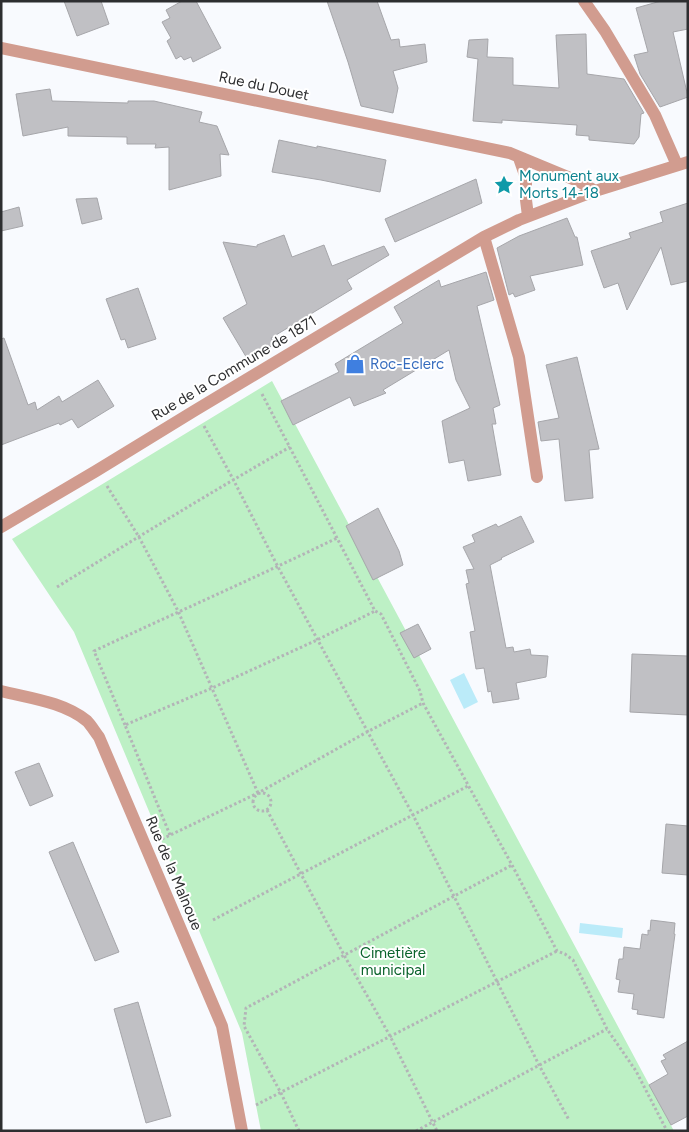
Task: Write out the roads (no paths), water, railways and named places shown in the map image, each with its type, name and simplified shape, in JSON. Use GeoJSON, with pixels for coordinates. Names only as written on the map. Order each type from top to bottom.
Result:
{"type":"FeatureCollection","features":[{"type":"Feature","properties":{"kind":"street"},"geometry":{"type":"LineString","coordinates":[[584,1],[655,114],[682,164]]}},
{"type":"Feature","properties":{"kind":"street","name":"Rue du Douet"},"geometry":{"type":"LineString","coordinates":[[1,48],[510,153],[580,182],[595,191]]}},
{"type":"Feature","properties":{"kind":"street"},"geometry":{"type":"LineString","coordinates":[[519,158],[526,178],[528,216]]}},
{"type":"Feature","properties":{"kind":"street","name":"Rue de la Commune de 1871"},"geometry":{"type":"LineString","coordinates":[[1,527],[96,472],[484,237],[528,216],[595,191],[682,164]]}},
{"type":"Feature","properties":{"kind":"street"},"geometry":{"type":"LineString","coordinates":[[484,237],[519,357],[537,477]]}},
{"type":"Feature","properties":{"kind":"street","name":"Rue de la Malnoue"},"geometry":{"type":"LineString","coordinates":[[1,691],[61,706],[88,722],[99,737],[222,1026],[242,1131]]}},
{"type":"Feature","properties":{"kind":"water"},"geometry":{"type":"Polygon","coordinates":[[[464,673],[478,702],[464,709],[450,680],[464,673]]]}},
{"type":"Feature","properties":{"kind":"water"},"geometry":{"type":"Polygon","coordinates":[[[580,923],[623,928],[622,938],[579,933],[580,923]]]}},
{"type":"Feature","properties":{"kind":"place","name":"Monument aux Morts 14-18"},"geometry":{"type":"Point","coordinates":[504,185]}},
{"type":"Feature","properties":{"kind":"place","name":"Roc-Eclerc"},"geometry":{"type":"Point","coordinates":[355,364]}},
{"type":"Feature","properties":{"kind":"park label","name":"Cimetière municipal"},"geometry":{"type":"Point","coordinates":[393,962]}}]}
